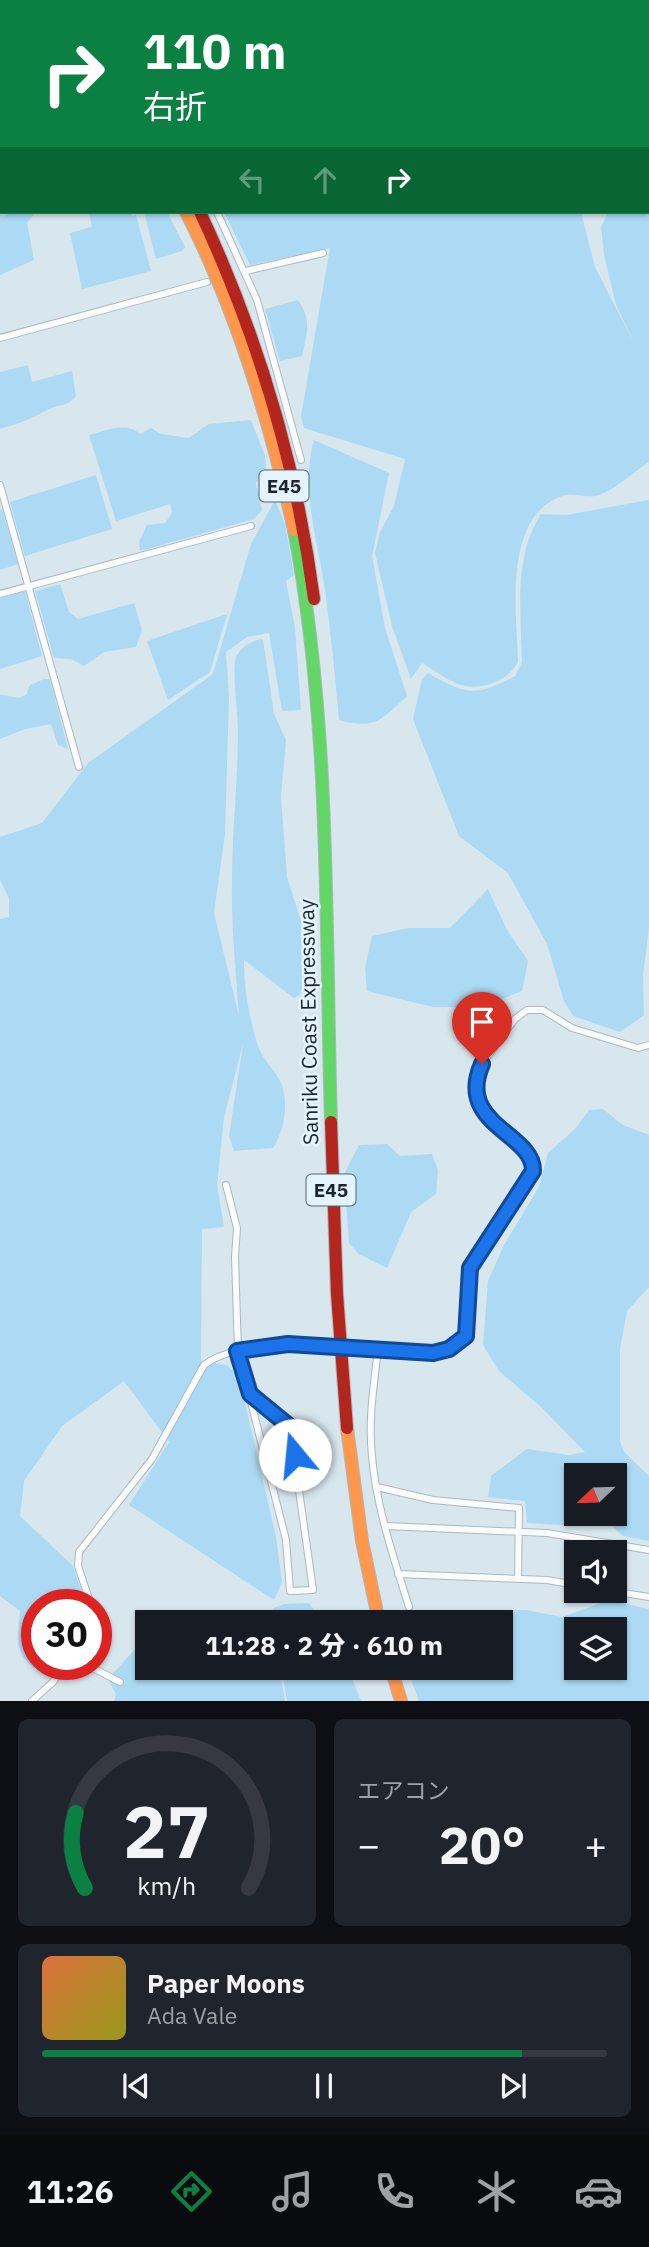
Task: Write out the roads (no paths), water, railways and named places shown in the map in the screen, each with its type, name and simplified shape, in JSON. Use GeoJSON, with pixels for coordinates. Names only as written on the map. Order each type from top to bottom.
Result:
{"type":"FeatureCollection","features":[{"type":"Feature","properties":{"kind":"highway","name":"Sanriku Coast Expressway"},"geometry":{"type":"LineString","coordinates":[[187,214],[236,329],[284,484],[304,586],[321,754]]}},
{"type":"Feature","properties":{"kind":"highway","name":"Sanriku Coast Expressway"},"geometry":{"type":"LineString","coordinates":[[201,214],[221,255],[253,337],[297,492],[312,582],[320,658],[331,1202],[342,1395],[356,1516],[376,1610]]}},
{"type":"Feature","properties":{"kind":"highway"},"geometry":{"type":"LineString","coordinates":[[395,1680],[401,1701]]}},
{"type":"Feature","properties":{"kind":"street"},"geometry":{"type":"LineString","coordinates":[[218,214],[246,271],[277,364],[301,460]]}},
{"type":"Feature","properties":{"kind":"street"},"geometry":{"type":"LineString","coordinates":[[246,271],[323,253]]}},
{"type":"Feature","properties":{"kind":"street"},"geometry":{"type":"LineString","coordinates":[[0,338],[207,282]]}},
{"type":"Feature","properties":{"kind":"street"},"geometry":{"type":"LineString","coordinates":[[0,485],[79,767]]}},
{"type":"Feature","properties":{"kind":"street"},"geometry":{"type":"LineString","coordinates":[[0,594],[251,526]]}},
{"type":"Feature","properties":{"kind":"street"},"geometry":{"type":"LineString","coordinates":[[86,1589],[78,1566],[83,1544],[152,1459],[204,1365],[213,1358],[237,1351],[288,1344],[433,1353],[449,1349],[466,1336],[470,1268],[533,1171],[531,1157],[492,1122],[475,1087],[482,1064],[521,1013],[534,1009],[543,1010],[572,1028],[638,1048],[649,1045]]}},
{"type":"Feature","properties":{"kind":"street"},"geometry":{"type":"LineString","coordinates":[[226,1185],[237,1228],[237,1351],[286,1540],[290,1591],[313,1590],[289,1426],[250,1394]]}},
{"type":"Feature","properties":{"kind":"street"},"geometry":{"type":"LineString","coordinates":[[378,1349],[370,1417],[372,1457],[386,1526],[409,1607]]}},
{"type":"Feature","properties":{"kind":"street"},"geometry":{"type":"LineString","coordinates":[[377,1487],[433,1500],[516,1506],[519,1508],[518,1578]]}},
{"type":"Feature","properties":{"kind":"street"},"geometry":{"type":"LineString","coordinates":[[386,1526],[547,1533],[649,1550]]}},
{"type":"Feature","properties":{"kind":"street"},"geometry":{"type":"LineString","coordinates":[[398,1574],[518,1578],[564,1584]]}},
{"type":"Feature","properties":{"kind":"street"},"geometry":{"type":"LineString","coordinates":[[627,1594],[649,1597]]}},
{"type":"Feature","properties":{"kind":"street"},"geometry":{"type":"LineString","coordinates":[[112,1678],[120,1682]]}},
{"type":"Feature","properties":{"kind":"street"},"geometry":{"type":"LineString","coordinates":[[32,1701],[54,1680]]}}]}
